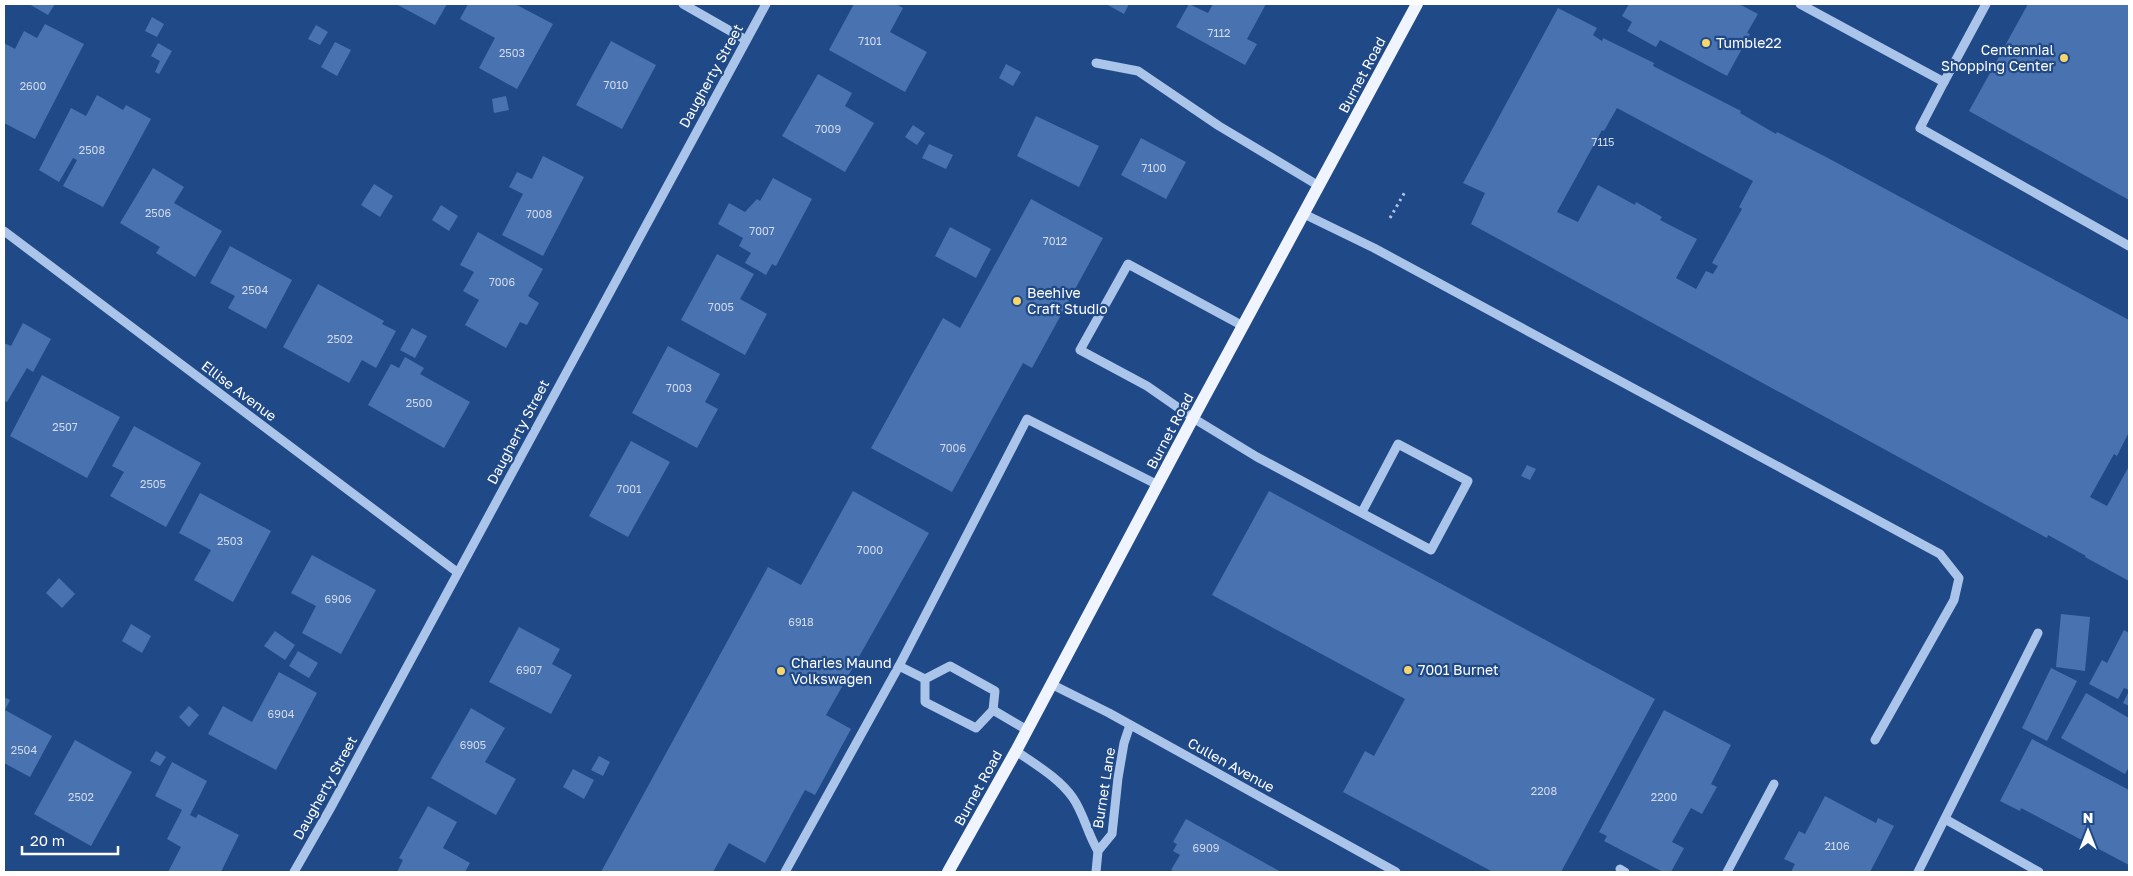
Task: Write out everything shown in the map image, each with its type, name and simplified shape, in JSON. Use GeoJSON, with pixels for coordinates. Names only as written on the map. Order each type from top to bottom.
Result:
{"type":"FeatureCollection","features":[{"type":"Feature","properties":{"kind":"main road","name":"Burnet Road"},"geometry":{"type":"LineString","coordinates":[[948,872],[1016,751],[1192,418],[1417,4]]}},
{"type":"Feature","properties":{"kind":"street"},"geometry":{"type":"LineString","coordinates":[[683,4],[746,40]]}},
{"type":"Feature","properties":{"kind":"street","name":"Daugherty Street"},"geometry":{"type":"LineString","coordinates":[[294,872],[330,809],[766,4]]}},
{"type":"Feature","properties":{"kind":"street"},"geometry":{"type":"LineString","coordinates":[[1800,4],[1944,82]]}},
{"type":"Feature","properties":{"kind":"street"},"geometry":{"type":"LineString","coordinates":[[1986,4],[1920,128],[2129,246]]}},
{"type":"Feature","properties":{"kind":"street"},"geometry":{"type":"LineString","coordinates":[[1096,63],[1138,71],[1219,126],[1319,186]]}},
{"type":"Feature","properties":{"kind":"street"},"geometry":{"type":"LineString","coordinates":[[1304,214],[1374,248],[1940,554],[1959,578],[1954,600],[1875,740]]}},
{"type":"Feature","properties":{"kind":"street","name":"Ellise Avenue"},"geometry":{"type":"LineString","coordinates":[[4,232],[457,572]]}},
{"type":"Feature","properties":{"kind":"street"},"geometry":{"type":"LineString","coordinates":[[1243,326],[1128,264],[1080,350],[1147,386],[1192,418],[1257,457],[1431,550],[1468,481],[1398,444],[1362,512]]}},
{"type":"Feature","properties":{"kind":"street"},"geometry":{"type":"LineString","coordinates":[[785,872],[899,666],[1027,419],[1158,485]]}},
{"type":"Feature","properties":{"kind":"street"},"geometry":{"type":"LineString","coordinates":[[1918,872],[2038,633]]}},
{"type":"Feature","properties":{"kind":"street"},"geometry":{"type":"LineString","coordinates":[[899,666],[925,679]]}},
{"type":"Feature","properties":{"kind":"street"},"geometry":{"type":"LineString","coordinates":[[950,666],[995,691],[993,710],[976,728],[925,702],[925,679],[950,666]]}},
{"type":"Feature","properties":{"kind":"street","name":"Cullen Avenue"},"geometry":{"type":"LineString","coordinates":[[1051,684],[1130,725],[1396,872]]}},
{"type":"Feature","properties":{"kind":"street"},"geometry":{"type":"LineString","coordinates":[[993,710],[1027,730]]}},
{"type":"Feature","properties":{"kind":"street","name":"Burnet Lane"},"geometry":{"type":"LineString","coordinates":[[1016,751],[1054,778],[1074,799],[1089,837],[1098,851],[1112,834],[1118,778],[1124,743],[1130,725]]}},
{"type":"Feature","properties":{"kind":"street"},"geometry":{"type":"LineString","coordinates":[[1727,872],[1774,784]]}},
{"type":"Feature","properties":{"kind":"street"},"geometry":{"type":"LineString","coordinates":[[1945,819],[2039,872]]}},
{"type":"Feature","properties":{"kind":"street"},"geometry":{"type":"LineString","coordinates":[[1096,872],[1098,851]]}},
{"type":"Feature","properties":{"kind":"path"},"geometry":{"type":"LineString","coordinates":[[1390,218],[1406,190]]}},
{"type":"Feature","properties":{"kind":"building"},"geometry":{"type":"Polygon","coordinates":[[[29,4],[55,4],[48,15],[29,4]]]}},
{"type":"Feature","properties":{"kind":"building"},"geometry":{"type":"Polygon","coordinates":[[[396,4],[447,4],[435,25],[396,4]]]}},
{"type":"Feature","properties":{"kind":"building"},"geometry":{"type":"Polygon","coordinates":[[[468,4],[515,4],[553,24],[517,89],[479,68],[495,38],[460,19],[468,4]]]}},
{"type":"Feature","properties":{"kind":"building"},"geometry":{"type":"Polygon","coordinates":[[[854,4],[896,4],[903,8],[890,32],[927,52],[905,92],[829,50],[854,4]]]}},
{"type":"Feature","properties":{"kind":"building"},"geometry":{"type":"Polygon","coordinates":[[[1106,4],[1129,4],[1124,14],[1106,4]]]}},
{"type":"Feature","properties":{"kind":"building"},"geometry":{"type":"Polygon","coordinates":[[[1189,4],[1208,13],[1213,4],[1266,4],[1247,39],[1257,44],[1245,65],[1176,27],[1189,4]]]}},
{"type":"Feature","properties":{"kind":"building","name":"Tumble22"},"geometry":{"type":"Polygon","coordinates":[[[1629,4],[1739,4],[1758,14],[1747,33],[1750,34],[1727,76],[1660,40],[1656,47],[1627,31],[1632,22],[1622,16],[1629,4]]]}},
{"type":"Feature","properties":{"kind":"building","name":"Centennial Shopping Center"},"geometry":{"type":"Polygon","coordinates":[[[2028,4],[2129,4],[2129,200],[1969,111],[2028,4]]]}},
{"type":"Feature","properties":{"kind":"building"},"geometry":{"type":"Polygon","coordinates":[[[1558,8],[1597,28],[1593,35],[1602,41],[1603,38],[1654,63],[1653,66],[1741,111],[1740,113],[1776,134],[1777,132],[1826,157],[2129,320],[2129,432],[2117,456],[2114,454],[2090,497],[2107,506],[2129,469],[2129,581],[2048,535],[2047,538],[1471,224],[1485,193],[1463,183],[1558,8]],[[1617,108],[1604,131],[1602,130],[1557,212],[1578,222],[1598,185],[1635,205],[1636,202],[1662,217],[1660,220],[1697,239],[1676,278],[1696,289],[1706,271],[1713,274],[1718,266],[1712,263],[1742,209],[1739,207],[1753,181],[1617,108]]]}},
{"type":"Feature","properties":{"kind":"building"},"geometry":{"type":"Polygon","coordinates":[[[152,17],[164,24],[157,37],[145,31],[152,17]]]}},
{"type":"Feature","properties":{"kind":"building"},"geometry":{"type":"Polygon","coordinates":[[[45,24],[84,44],[35,139],[4,123],[4,43],[15,49],[24,31],[37,38],[45,24]]]}},
{"type":"Feature","properties":{"kind":"building"},"geometry":{"type":"Polygon","coordinates":[[[316,25],[328,32],[320,45],[308,39],[316,25]]]}},
{"type":"Feature","properties":{"kind":"building"},"geometry":{"type":"Polygon","coordinates":[[[611,41],[656,65],[622,129],[576,105],[611,41]]]}},
{"type":"Feature","properties":{"kind":"building"},"geometry":{"type":"Polygon","coordinates":[[[335,42],[351,50],[337,76],[321,67],[335,42]]]}},
{"type":"Feature","properties":{"kind":"building"},"geometry":{"type":"Polygon","coordinates":[[[158,43],[172,51],[159,74],[155,72],[160,61],[151,56],[158,43]]]}},
{"type":"Feature","properties":{"kind":"building"},"geometry":{"type":"Polygon","coordinates":[[[1006,64],[1021,72],[1013,86],[999,78],[1006,64]]]}},
{"type":"Feature","properties":{"kind":"building"},"geometry":{"type":"Polygon","coordinates":[[[818,74],[852,93],[845,106],[874,123],[845,172],[782,136],[818,74]]]}},
{"type":"Feature","properties":{"kind":"building"},"geometry":{"type":"Polygon","coordinates":[[[97,95],[123,110],[126,105],[151,119],[103,207],[63,186],[77,160],[73,158],[59,182],[39,170],[71,108],[86,116],[97,95]]]}},
{"type":"Feature","properties":{"kind":"building"},"geometry":{"type":"Polygon","coordinates":[[[506,96],[509,110],[494,113],[492,99],[506,96]]]}},
{"type":"Feature","properties":{"kind":"building"},"geometry":{"type":"Polygon","coordinates":[[[1036,116],[1099,146],[1079,187],[1017,156],[1036,116]]]}},
{"type":"Feature","properties":{"kind":"building"},"geometry":{"type":"Polygon","coordinates":[[[913,125],[925,133],[917,145],[905,137],[913,125]]]}},
{"type":"Feature","properties":{"kind":"building"},"geometry":{"type":"Polygon","coordinates":[[[1141,138],[1186,162],[1166,199],[1121,175],[1141,138]]]}},
{"type":"Feature","properties":{"kind":"building"},"geometry":{"type":"Polygon","coordinates":[[[929,144],[953,155],[946,169],[922,158],[929,144]]]}},
{"type":"Feature","properties":{"kind":"building"},"geometry":{"type":"Polygon","coordinates":[[[543,156],[584,177],[543,256],[502,235],[523,194],[509,187],[517,172],[532,179],[543,156]]]}},
{"type":"Feature","properties":{"kind":"building"},"geometry":{"type":"Polygon","coordinates":[[[153,168],[184,187],[174,203],[222,231],[195,277],[156,253],[160,247],[120,223],[153,168]]]}},
{"type":"Feature","properties":{"kind":"building"},"geometry":{"type":"Polygon","coordinates":[[[773,178],[812,199],[776,266],[772,264],[766,275],[745,263],[751,253],[739,246],[743,238],[718,224],[729,203],[745,212],[757,199],[760,201],[773,178]]]}},
{"type":"Feature","properties":{"kind":"building"},"geometry":{"type":"Polygon","coordinates":[[[374,184],[393,196],[380,217],[361,205],[374,184]]]}},
{"type":"Feature","properties":{"kind":"building"},"geometry":{"type":"Polygon","coordinates":[[[1031,199],[1103,238],[1032,368],[1023,363],[952,492],[871,448],[943,318],[960,328],[1031,199]]]}},
{"type":"Feature","properties":{"kind":"building"},"geometry":{"type":"Polygon","coordinates":[[[441,205],[458,216],[449,231],[432,220],[441,205]]]}},
{"type":"Feature","properties":{"kind":"building"},"geometry":{"type":"Polygon","coordinates":[[[950,227],[991,249],[976,278],[935,256],[950,227]]]}},
{"type":"Feature","properties":{"kind":"building"},"geometry":{"type":"Polygon","coordinates":[[[478,232],[543,269],[528,296],[539,303],[527,325],[520,322],[506,348],[465,325],[479,300],[463,291],[474,272],[460,265],[478,232]]]}},
{"type":"Feature","properties":{"kind":"building"},"geometry":{"type":"Polygon","coordinates":[[[230,246],[292,280],[266,329],[228,308],[235,296],[210,283],[230,246]]]}},
{"type":"Feature","properties":{"kind":"building"},"geometry":{"type":"Polygon","coordinates":[[[717,254],[754,274],[740,299],[767,314],[745,355],[681,320],[717,254]]]}},
{"type":"Feature","properties":{"kind":"building"},"geometry":{"type":"Polygon","coordinates":[[[318,284],[384,321],[382,324],[396,331],[376,368],[362,360],[349,383],[283,347],[318,284]]]}},
{"type":"Feature","properties":{"kind":"building"},"geometry":{"type":"Polygon","coordinates":[[[23,323],[51,339],[33,372],[27,368],[7,402],[4,401],[4,343],[11,346],[23,323]]]}},
{"type":"Feature","properties":{"kind":"building"},"geometry":{"type":"Polygon","coordinates":[[[412,328],[427,336],[415,358],[400,350],[412,328]]]}},
{"type":"Feature","properties":{"kind":"building"},"geometry":{"type":"Polygon","coordinates":[[[668,346],[720,374],[705,402],[718,409],[697,448],[632,413],[668,346]]]}},
{"type":"Feature","properties":{"kind":"building"},"geometry":{"type":"Polygon","coordinates":[[[405,357],[424,368],[420,374],[470,402],[444,448],[368,405],[391,364],[399,368],[405,357]]]}},
{"type":"Feature","properties":{"kind":"building"},"geometry":{"type":"Polygon","coordinates":[[[42,375],[120,417],[87,478],[10,436],[42,375]]]}},
{"type":"Feature","properties":{"kind":"building"},"geometry":{"type":"Polygon","coordinates":[[[134,426],[201,463],[166,527],[110,496],[124,472],[112,466],[134,426]]]}},
{"type":"Feature","properties":{"kind":"building"},"geometry":{"type":"Polygon","coordinates":[[[631,441],[670,462],[628,537],[589,516],[631,441]]]}},
{"type":"Feature","properties":{"kind":"building"},"geometry":{"type":"Polygon","coordinates":[[[1527,465],[1536,469],[1530,480],[1521,476],[1527,465]]]}},
{"type":"Feature","properties":{"kind":"building","name":"Charles Maund Volkswagen"},"geometry":{"type":"Polygon","coordinates":[[[853,491],[929,533],[826,715],[851,729],[815,795],[805,790],[765,863],[729,843],[713,872],[601,872],[768,567],[801,585],[853,491]]]}},
{"type":"Feature","properties":{"kind":"building"},"geometry":{"type":"Polygon","coordinates":[[[1269,491],[1655,699],[1561,872],[1493,872],[1343,792],[1365,751],[1374,756],[1405,699],[1212,595],[1269,491]]]}},
{"type":"Feature","properties":{"kind":"building"},"geometry":{"type":"Polygon","coordinates":[[[200,493],[271,531],[233,602],[194,580],[211,550],[179,533],[200,493]]]}},
{"type":"Feature","properties":{"kind":"building"},"geometry":{"type":"Polygon","coordinates":[[[312,555],[376,590],[341,654],[302,633],[316,606],[291,593],[312,555]]]}},
{"type":"Feature","properties":{"kind":"building"},"geometry":{"type":"Polygon","coordinates":[[[59,578],[75,594],[62,608],[46,593],[59,578]]]}},
{"type":"Feature","properties":{"kind":"building"},"geometry":{"type":"Polygon","coordinates":[[[2061,614],[2090,617],[2085,671],[2056,667],[2061,614]]]}},
{"type":"Feature","properties":{"kind":"building"},"geometry":{"type":"Polygon","coordinates":[[[131,624],[151,636],[142,653],[122,641],[131,624]]]}},
{"type":"Feature","properties":{"kind":"building"},"geometry":{"type":"Polygon","coordinates":[[[519,627],[560,649],[552,664],[572,675],[551,714],[489,682],[519,627]]]}},
{"type":"Feature","properties":{"kind":"building"},"geometry":{"type":"Polygon","coordinates":[[[2124,630],[2129,633],[2129,690],[2124,688],[2118,699],[2089,684],[2102,660],[2107,663],[2124,630]]]}},
{"type":"Feature","properties":{"kind":"building"},"geometry":{"type":"Polygon","coordinates":[[[275,631],[295,645],[285,660],[264,646],[275,631]]]}},
{"type":"Feature","properties":{"kind":"building"},"geometry":{"type":"Polygon","coordinates":[[[298,651],[318,663],[309,678],[289,666],[298,651]]]}},
{"type":"Feature","properties":{"kind":"building"},"geometry":{"type":"Polygon","coordinates":[[[2051,668],[2077,681],[2047,741],[2022,728],[2051,668]]]}},
{"type":"Feature","properties":{"kind":"building"},"geometry":{"type":"Polygon","coordinates":[[[279,672],[317,693],[276,770],[208,734],[223,706],[252,722],[279,672]]]}},
{"type":"Feature","properties":{"kind":"building"},"geometry":{"type":"Polygon","coordinates":[[[2129,691],[2129,706],[2123,703],[2129,691]]]}},
{"type":"Feature","properties":{"kind":"building"},"geometry":{"type":"Polygon","coordinates":[[[2086,693],[2129,718],[2129,767],[2125,774],[2061,738],[2086,693]]]}},
{"type":"Feature","properties":{"kind":"building"},"geometry":{"type":"Polygon","coordinates":[[[4,697],[10,700],[5,710],[52,736],[30,777],[4,763],[4,697]]]}},
{"type":"Feature","properties":{"kind":"building"},"geometry":{"type":"Polygon","coordinates":[[[189,706],[199,715],[189,727],[179,717],[189,706]]]}},
{"type":"Feature","properties":{"kind":"building"},"geometry":{"type":"Polygon","coordinates":[[[471,708],[505,728],[485,762],[516,779],[496,815],[431,778],[471,708]]]}},
{"type":"Feature","properties":{"kind":"building"},"geometry":{"type":"Polygon","coordinates":[[[1664,710],[1731,745],[1711,784],[1717,787],[1702,814],[1691,808],[1672,842],[1684,848],[1671,872],[1663,872],[1604,841],[1607,836],[1599,832],[1664,710]]]}},
{"type":"Feature","properties":{"kind":"building"},"geometry":{"type":"Polygon","coordinates":[[[2032,739],[2129,790],[2129,865],[2021,808],[2020,811],[2000,801],[2032,739]]]}},
{"type":"Feature","properties":{"kind":"building"},"geometry":{"type":"Polygon","coordinates":[[[75,740],[132,772],[91,846],[34,814],[75,740]]]}},
{"type":"Feature","properties":{"kind":"building"},"geometry":{"type":"Polygon","coordinates":[[[156,751],[166,757],[160,766],[150,761],[156,751]]]}},
{"type":"Feature","properties":{"kind":"building"},"geometry":{"type":"Polygon","coordinates":[[[599,756],[610,762],[603,776],[591,770],[599,756]]]}},
{"type":"Feature","properties":{"kind":"building"},"geometry":{"type":"Polygon","coordinates":[[[172,762],[207,781],[190,815],[196,818],[198,814],[239,835],[221,872],[168,872],[181,847],[167,839],[182,810],[155,796],[172,762]]]}},
{"type":"Feature","properties":{"kind":"building"},"geometry":{"type":"Polygon","coordinates":[[[573,769],[594,780],[584,799],[563,787],[573,769]]]}},
{"type":"Feature","properties":{"kind":"building"},"geometry":{"type":"Polygon","coordinates":[[[1825,796],[1876,823],[1878,818],[1894,826],[1870,872],[1791,872],[1795,864],[1784,859],[1799,831],[1805,834],[1825,796]]]}},
{"type":"Feature","properties":{"kind":"building"},"geometry":{"type":"Polygon","coordinates":[[[428,806],[457,822],[443,848],[470,863],[465,872],[397,872],[403,860],[399,858],[428,806]]]}},
{"type":"Feature","properties":{"kind":"building"},"geometry":{"type":"Polygon","coordinates":[[[1186,819],[1281,872],[1175,872],[1171,870],[1180,855],[1173,851],[1177,844],[1173,842],[1186,819]]]}},
{"type":"Feature","properties":{"kind":"place","name":"Tumble22"},"geometry":{"type":"Point","coordinates":[1706,43]}},
{"type":"Feature","properties":{"kind":"place","name":"Centennial Shopping Center"},"geometry":{"type":"Point","coordinates":[2064,58]}},
{"type":"Feature","properties":{"kind":"place","name":"Beehive Craft Studio"},"geometry":{"type":"Point","coordinates":[1017,301]}},
{"type":"Feature","properties":{"kind":"place","name":"7001 Burnet"},"geometry":{"type":"Point","coordinates":[1408,670]}},
{"type":"Feature","properties":{"kind":"place","name":"Charles Maund Volkswagen"},"geometry":{"type":"Point","coordinates":[781,671]}}]}
